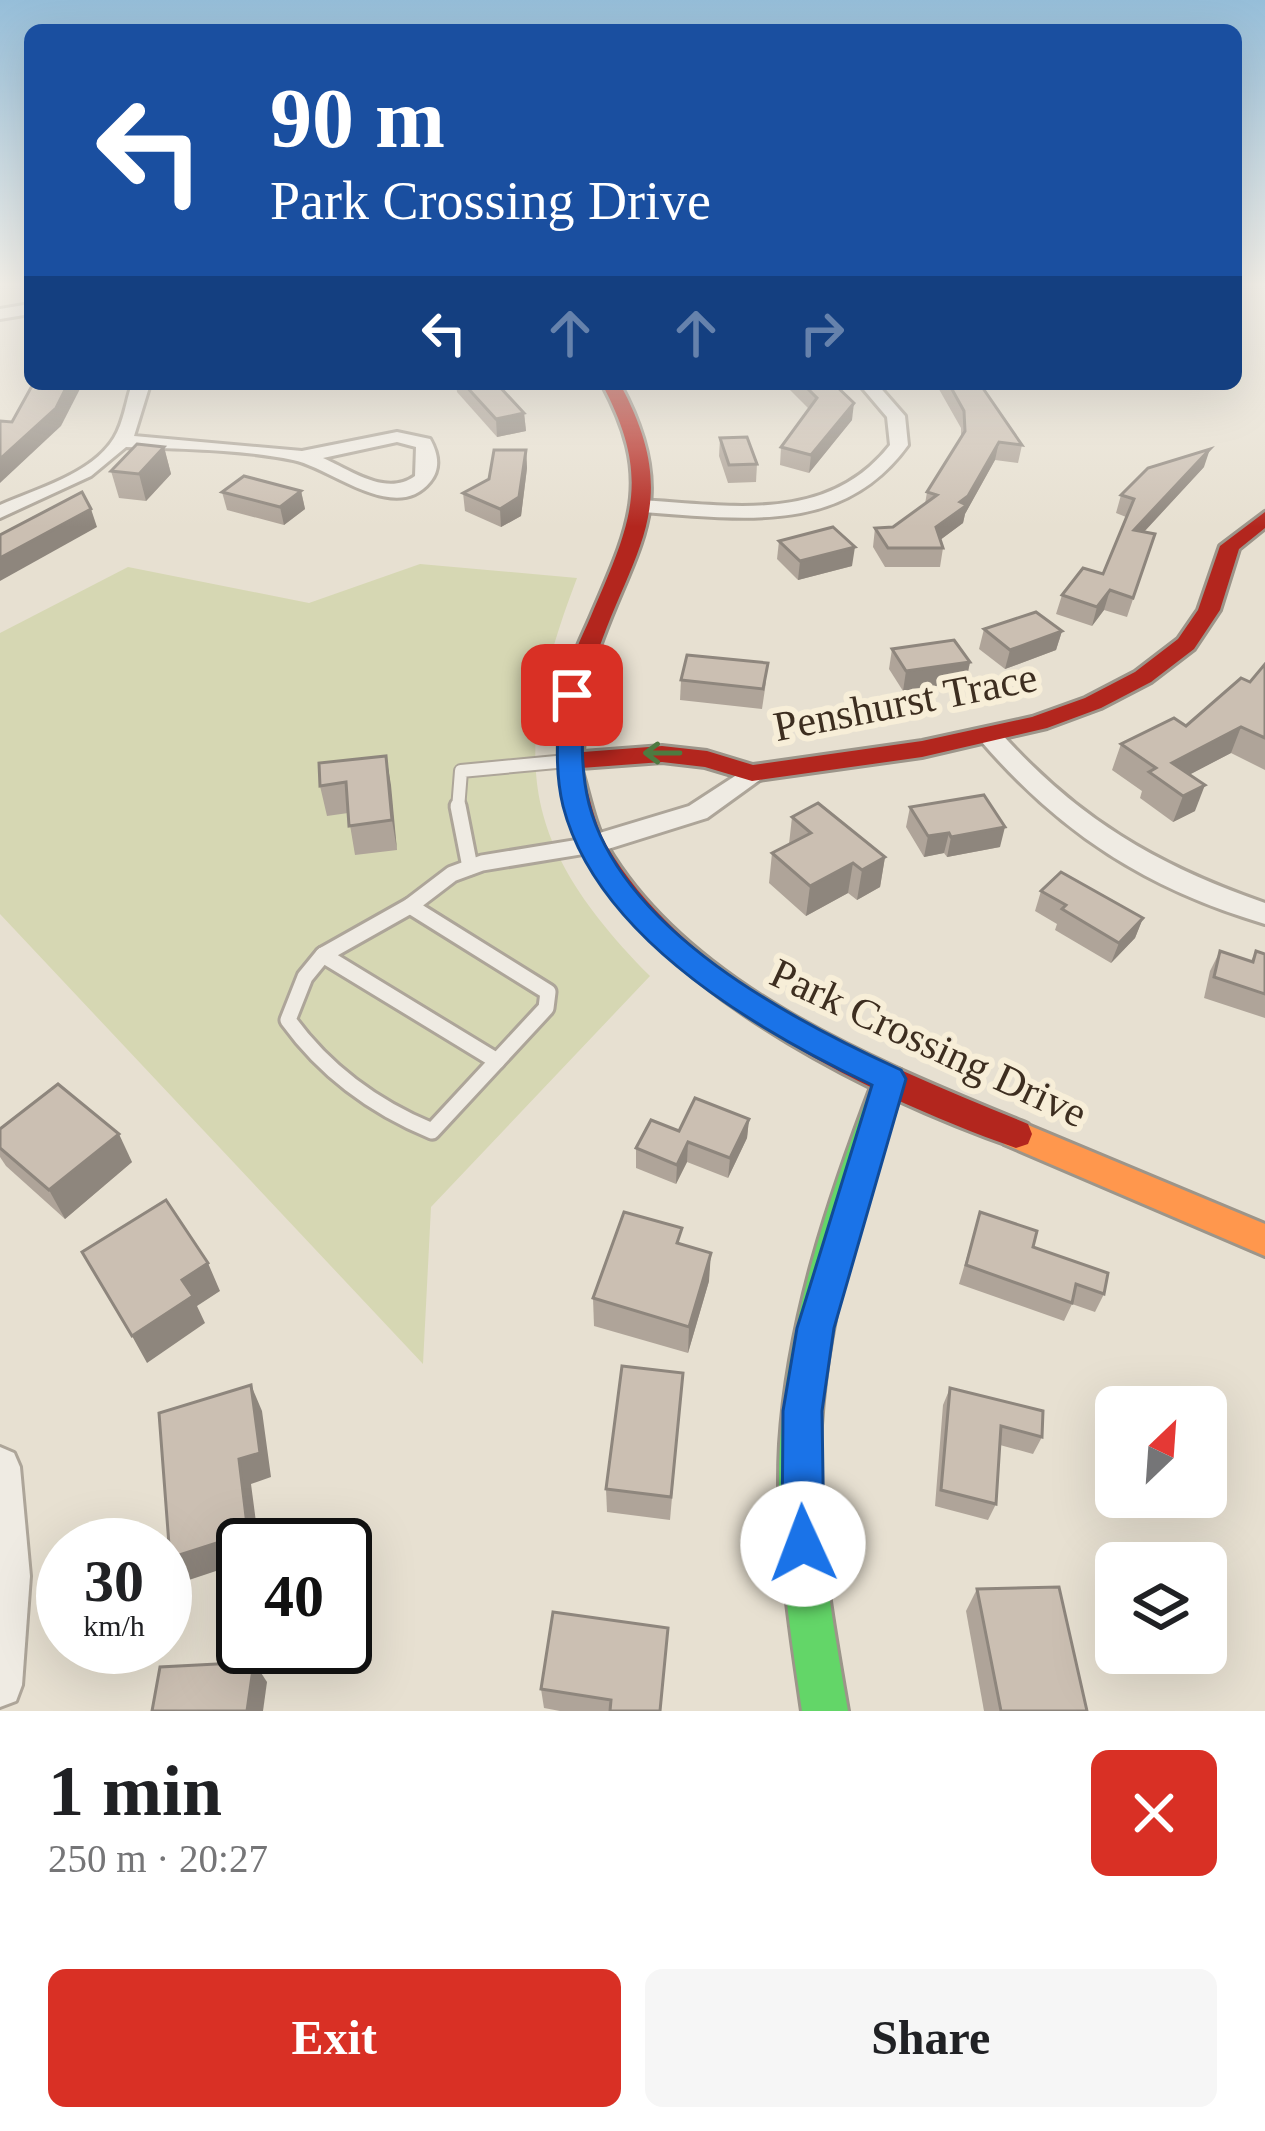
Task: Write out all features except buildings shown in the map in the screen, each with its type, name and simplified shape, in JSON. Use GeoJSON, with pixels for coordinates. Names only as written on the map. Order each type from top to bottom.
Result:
{"type":"FeatureCollection","features":[{"type":"Feature","properties":{"kind":"street"},"geometry":{"type":"LineString","coordinates":[[0,512],[80,473],[121,441],[139,390]]}},
{"type":"Feature","properties":{"kind":"street","name":"Park Crossing Drive"},"geometry":{"type":"LineString","coordinates":[[615,390],[644,439],[649,481],[572,695],[568,761],[577,808],[592,845],[643,918],[686,960],[776,1021],[890,1079],[1265,1240]]}},
{"type":"Feature","properties":{"kind":"street"},"geometry":{"type":"LineString","coordinates":[[640,506],[772,511],[847,492],[879,472],[899,446],[896,416],[873,390]]}},
{"type":"Feature","properties":{"kind":"street"},"geometry":{"type":"LineString","coordinates":[[121,441],[304,456],[412,437],[424,442],[429,473],[403,490],[378,489],[304,456]]}},
{"type":"Feature","properties":{"kind":"street","name":"Penshurst Trace"},"geometry":{"type":"LineString","coordinates":[[568,761],[675,752],[719,758],[752,773],[990,736],[1112,693],[1168,661],[1200,629],[1212,606],[1224,550],[1243,530],[1265,518]]}},
{"type":"Feature","properties":{"kind":"street"},"geometry":{"type":"LineString","coordinates":[[990,736],[1057,810],[1095,838],[1171,879],[1265,914]]}},
{"type":"Feature","properties":{"kind":"street","name":"Penshurst Trace"},"geometry":{"type":"LineString","coordinates":[[592,845],[690,818],[734,793],[752,773]]}},
{"type":"Feature","properties":{"kind":"street"},"geometry":{"type":"LineString","coordinates":[[825,1711],[809,1610],[801,1511],[802,1411],[815,1328],[890,1079]]}},
{"type":"Feature","properties":{"kind":"street"},"geometry":{"type":"LineString","coordinates":[[0,1467],[9,1540],[8,1617],[0,1684]]}},
{"type":"Feature","properties":{"kind":"lane"},"geometry":{"type":"LineString","coordinates":[[470,867],[458,804],[461,771],[568,761]]}},
{"type":"Feature","properties":{"kind":"lane"},"geometry":{"type":"LineString","coordinates":[[410,906],[538,981],[548,992],[546,1008],[431,1131],[407,1122],[306,1048],[288,1020],[305,977],[323,955],[410,906],[452,874],[592,845]]}},
{"type":"Feature","properties":{"kind":"lane"},"geometry":{"type":"LineString","coordinates":[[323,955],[497,1060]]}},
{"type":"Feature","properties":{"kind":"green space"},"geometry":{"type":"Polygon","coordinates":[[[420,564],[577,578],[542,694],[535,745],[538,791],[550,836],[572,881],[605,927],[650,976],[431,1207],[423,1364],[0,914],[0,633],[128,567],[309,603],[420,564]]]}},
{"type":"Feature","properties":{"kind":"traffic: fast"},"geometry":{"type":"LineString","coordinates":[[825,1711],[802,1545],[799,1478],[804,1398],[831,1259],[890,1079]]}},
{"type":"Feature","properties":{"kind":"traffic: slow"},"geometry":{"type":"LineString","coordinates":[[1016,1134],[1265,1240]]}},
{"type":"Feature","properties":{"kind":"traffic: jam"},"geometry":{"type":"LineString","coordinates":[[614,390],[633,424],[642,462],[642,498],[622,569],[577,682],[569,768],[592,845],[640,913],[706,972],[783,1023],[865,1067],[1016,1134]]}},
{"type":"Feature","properties":{"kind":"traffic: jam"},"geometry":{"type":"LineString","coordinates":[[568,761],[662,754],[707,759],[752,773],[922,749],[1038,723],[1093,703],[1143,677],[1186,644],[1209,610],[1230,546],[1265,518]]}},
{"type":"Feature","properties":{"kind":"route"},"geometry":{"type":"LineString","coordinates":[[572,695],[568,762],[577,808],[592,845],[643,918],[721,987],[825,1049],[890,1079],[815,1328],[802,1411],[803,1544]]}}]}
